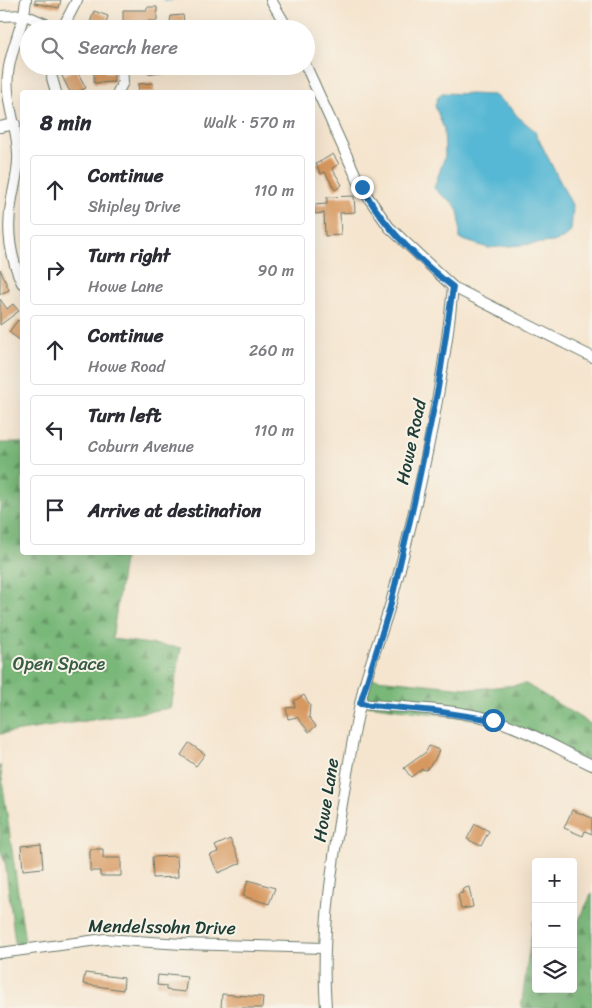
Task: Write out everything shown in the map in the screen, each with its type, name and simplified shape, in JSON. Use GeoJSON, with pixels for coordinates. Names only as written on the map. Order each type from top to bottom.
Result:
{"type":"FeatureCollection","features":[{"type":"Feature","properties":{"kind":"street"},"geometry":{"type":"LineString","coordinates":[[24,20],[26,0]]}},
{"type":"Feature","properties":{"kind":"street"},"geometry":{"type":"LineString","coordinates":[[67,20],[77,0]]}},
{"type":"Feature","properties":{"kind":"street"},"geometry":{"type":"LineString","coordinates":[[271,0],[283,20]]}},
{"type":"Feature","properties":{"kind":"street"},"geometry":{"type":"LineString","coordinates":[[0,16],[25,15],[36,20]]}},
{"type":"Feature","properties":{"kind":"street"},"geometry":{"type":"LineString","coordinates":[[20,32],[8,72],[8,95],[18,129],[18,169],[5,247],[20,279]]}},
{"type":"Feature","properties":{"kind":"street"},"geometry":{"type":"LineString","coordinates":[[119,90],[123,82],[123,75]]}},
{"type":"Feature","properties":{"kind":"street"},"geometry":{"type":"LineString","coordinates":[[310,75],[371,204],[389,227],[438,275],[453,287],[592,357]]}},
{"type":"Feature","properties":{"kind":"street"},"geometry":{"type":"LineString","coordinates":[[52,78],[55,90]]}},
{"type":"Feature","properties":{"kind":"street"},"geometry":{"type":"LineString","coordinates":[[0,127],[18,129]]}},
{"type":"Feature","properties":{"kind":"street","name":"Howe Road"},"geometry":{"type":"LineString","coordinates":[[391,601],[438,388],[453,287]]}},
{"type":"Feature","properties":{"kind":"street","name":"Howe Lane"},"geometry":{"type":"LineString","coordinates":[[326,1008],[324,948],[333,861],[351,743],[360,704],[391,601]]}},
{"type":"Feature","properties":{"kind":"street"},"geometry":{"type":"LineString","coordinates":[[360,704],[435,711],[493,720],[520,730],[592,766]]}},
{"type":"Feature","properties":{"kind":"street","name":"Mendelssohn Drive"},"geometry":{"type":"LineString","coordinates":[[0,953],[105,939],[182,944],[324,948]]}},
{"type":"Feature","properties":{"kind":"green space","name":"Open Space"},"geometry":{"type":"Polygon","coordinates":[[[0,443],[20,443],[20,555],[125,555],[112,639],[181,648],[171,708],[0,734],[0,443]]]}},
{"type":"Feature","properties":{"kind":"green space"},"geometry":{"type":"Polygon","coordinates":[[[367,678],[475,689],[526,684],[592,725],[592,765],[502,723],[360,704],[367,678]]]}},
{"type":"Feature","properties":{"kind":"green space"},"geometry":{"type":"Polygon","coordinates":[[[0,765],[26,949],[16,951],[5,862],[0,851],[0,765]]]}},
{"type":"Feature","properties":{"kind":"green space"},"geometry":{"type":"Polygon","coordinates":[[[592,893],[592,1008],[521,1008],[532,929],[532,993],[577,993],[577,924],[592,893]]]}},
{"type":"Feature","properties":{"kind":"water"},"geometry":{"type":"Polygon","coordinates":[[[442,93],[494,95],[534,130],[573,207],[571,230],[565,238],[553,242],[488,248],[460,239],[459,215],[456,206],[434,188],[445,156],[444,129],[435,106],[437,99],[442,93]]]}},
{"type":"Feature","properties":{"kind":"building"},"geometry":{"type":"Polygon","coordinates":[[[35,0],[61,0],[59,8],[35,3],[35,0]]]}},
{"type":"Feature","properties":{"kind":"building"},"geometry":{"type":"Polygon","coordinates":[[[147,7],[157,7],[157,20],[123,20],[123,10],[147,10],[147,7]]]}},
{"type":"Feature","properties":{"kind":"building"},"geometry":{"type":"Polygon","coordinates":[[[94,11],[108,16],[107,20],[91,20],[94,11]]]}},
{"type":"Feature","properties":{"kind":"building"},"geometry":{"type":"Polygon","coordinates":[[[183,15],[184,20],[170,20],[171,16],[183,15]]]}},
{"type":"Feature","properties":{"kind":"building"},"geometry":{"type":"Polygon","coordinates":[[[79,75],[86,88],[69,90],[62,76],[79,75]]]}},
{"type":"Feature","properties":{"kind":"building"},"geometry":{"type":"Polygon","coordinates":[[[94,75],[114,75],[114,82],[94,83],[94,75]]]}},
{"type":"Feature","properties":{"kind":"building"},"geometry":{"type":"Polygon","coordinates":[[[153,83],[154,90],[139,90],[138,84],[153,83]]]}},
{"type":"Feature","properties":{"kind":"building"},"geometry":{"type":"Polygon","coordinates":[[[333,154],[339,164],[332,168],[342,185],[335,190],[325,172],[321,174],[316,164],[333,154]]]}},
{"type":"Feature","properties":{"kind":"building"},"geometry":{"type":"Polygon","coordinates":[[[354,196],[355,212],[340,213],[341,235],[325,236],[324,213],[315,214],[315,205],[327,204],[327,197],[354,196]]]}},
{"type":"Feature","properties":{"kind":"building"},"geometry":{"type":"Polygon","coordinates":[[[0,269],[9,290],[0,294],[0,269]]]}},
{"type":"Feature","properties":{"kind":"building"},"geometry":{"type":"Polygon","coordinates":[[[0,299],[7,309],[13,304],[19,311],[0,325],[0,299]]]}},
{"type":"Feature","properties":{"kind":"building"},"geometry":{"type":"Polygon","coordinates":[[[18,320],[20,322],[20,340],[9,332],[18,320]]]}},
{"type":"Feature","properties":{"kind":"building"},"geometry":{"type":"Polygon","coordinates":[[[304,695],[310,705],[309,717],[316,726],[309,732],[297,717],[288,719],[286,708],[295,707],[294,701],[304,695]]]}},
{"type":"Feature","properties":{"kind":"building"},"geometry":{"type":"Polygon","coordinates":[[[189,743],[205,754],[196,766],[181,755],[189,743]]]}},
{"type":"Feature","properties":{"kind":"building"},"geometry":{"type":"Polygon","coordinates":[[[429,746],[439,750],[435,759],[426,770],[422,769],[411,777],[404,768],[426,752],[429,746]]]}},
{"type":"Feature","properties":{"kind":"building"},"geometry":{"type":"Polygon","coordinates":[[[572,810],[592,818],[592,834],[585,831],[583,836],[564,828],[572,810]]]}},
{"type":"Feature","properties":{"kind":"building"},"geometry":{"type":"Polygon","coordinates":[[[475,824],[489,831],[481,846],[467,839],[475,824]]]}},
{"type":"Feature","properties":{"kind":"building"},"geometry":{"type":"Polygon","coordinates":[[[230,839],[241,863],[218,873],[210,855],[218,852],[215,846],[230,839]]]}},
{"type":"Feature","properties":{"kind":"building"},"geometry":{"type":"Polygon","coordinates":[[[41,844],[43,868],[23,870],[21,846],[41,844]]]}},
{"type":"Feature","properties":{"kind":"building"},"geometry":{"type":"Polygon","coordinates":[[[90,849],[103,849],[103,858],[121,858],[121,876],[100,876],[100,871],[90,871],[90,849]]]}},
{"type":"Feature","properties":{"kind":"building"},"geometry":{"type":"Polygon","coordinates":[[[177,856],[178,877],[153,878],[152,857],[177,856]]]}},
{"type":"Feature","properties":{"kind":"building"},"geometry":{"type":"Polygon","coordinates":[[[248,880],[275,888],[269,904],[243,896],[248,880]]]}},
{"type":"Feature","properties":{"kind":"building"},"geometry":{"type":"Polygon","coordinates":[[[469,887],[473,907],[461,909],[458,894],[463,893],[462,889],[469,887]]]}},
{"type":"Feature","properties":{"kind":"building"},"geometry":{"type":"Polygon","coordinates":[[[85,973],[124,978],[123,990],[83,984],[85,973]]]}},
{"type":"Feature","properties":{"kind":"building"},"geometry":{"type":"Polygon","coordinates":[[[168,974],[187,976],[185,992],[166,990],[166,986],[157,985],[158,975],[167,976],[168,974]]]}},
{"type":"Feature","properties":{"kind":"building"},"geometry":{"type":"Polygon","coordinates":[[[222,994],[263,997],[262,1008],[221,1008],[222,994]]]}},
{"type":"Feature","properties":{"kind":"waterway"},"geometry":{"type":"LineString","coordinates":[[165,0],[171,0]]}},
{"type":"Feature","properties":{"kind":"route"},"geometry":{"type":"LineString","coordinates":[[362,187],[371,204],[389,227],[438,275],[453,287],[450,318],[438,388],[414,503],[390,607],[372,659],[360,704],[435,711],[493,720]]}}]}
